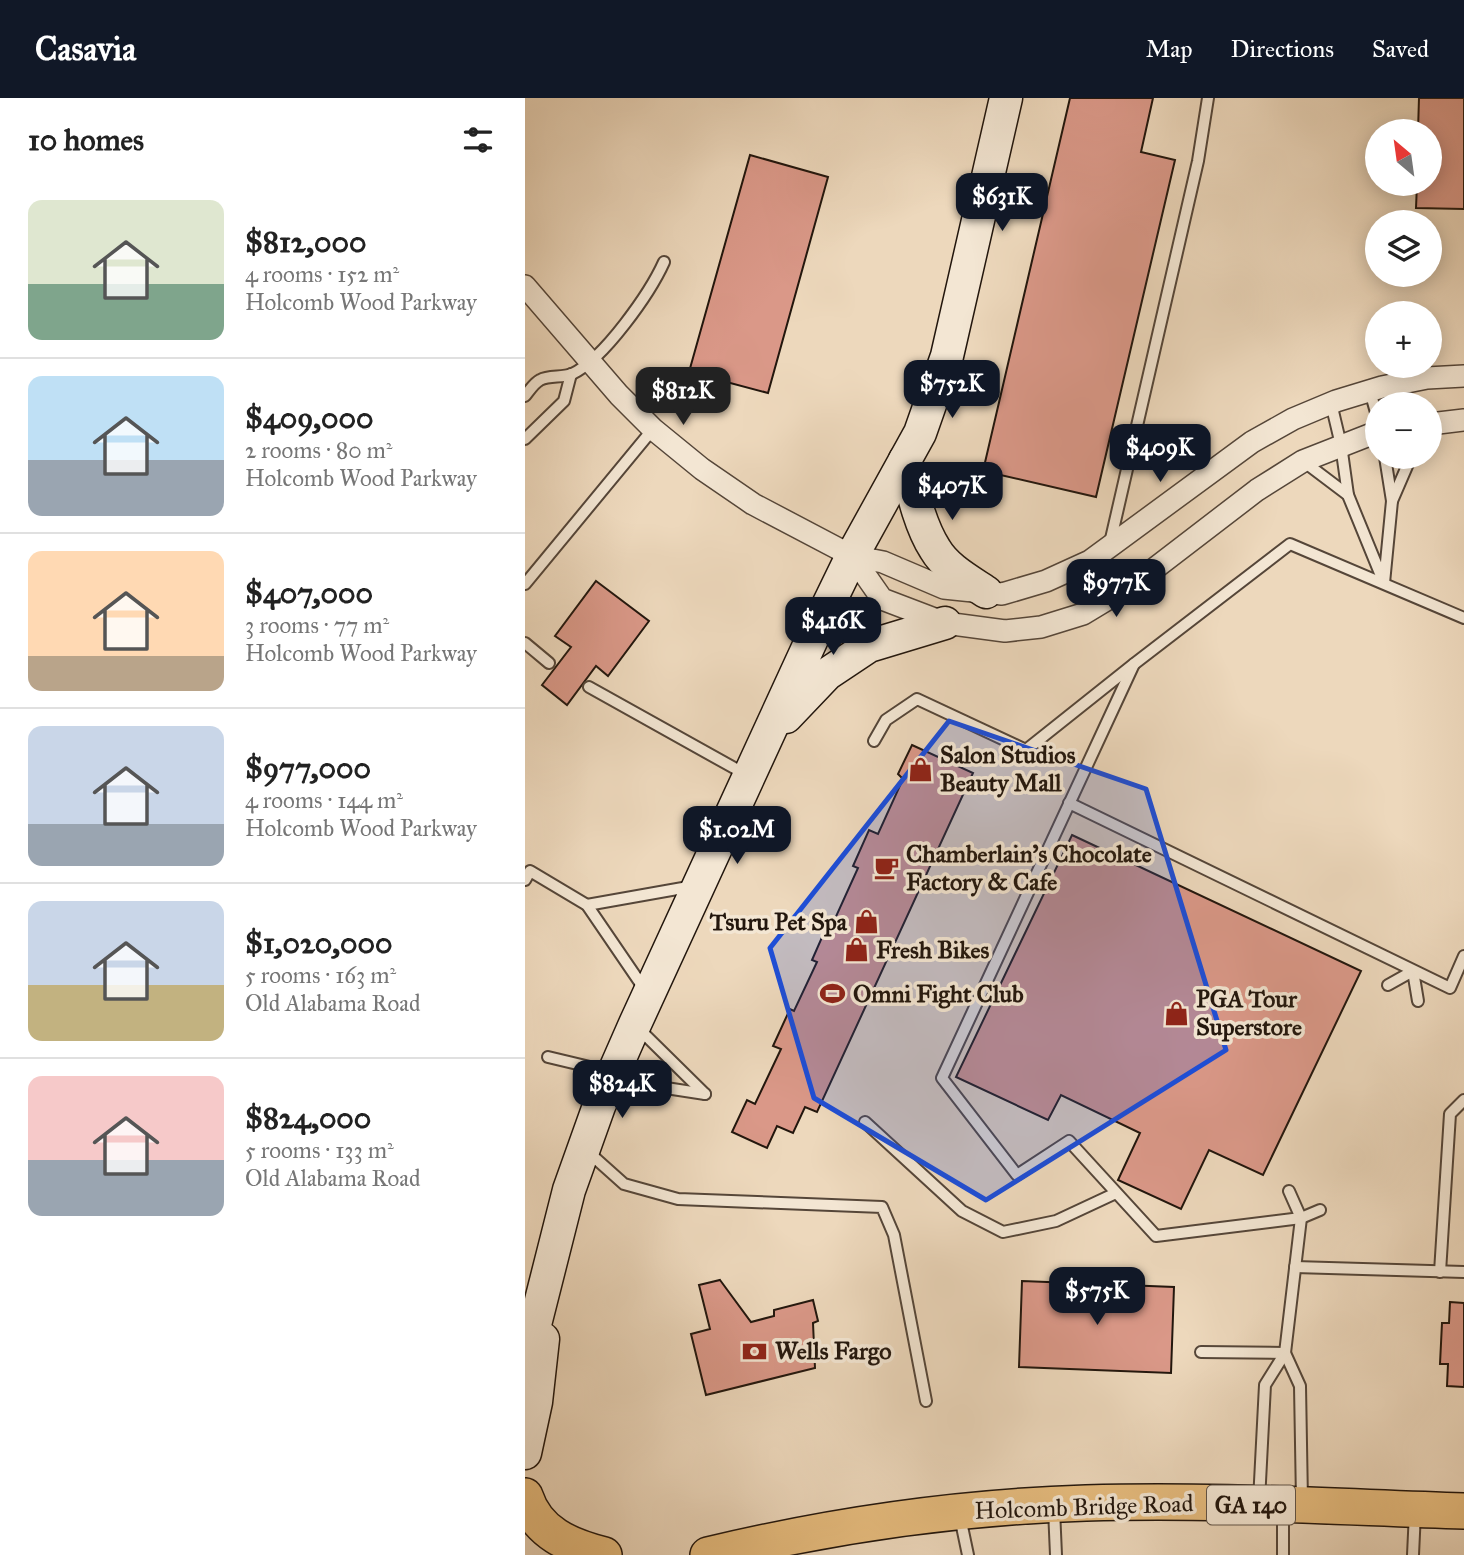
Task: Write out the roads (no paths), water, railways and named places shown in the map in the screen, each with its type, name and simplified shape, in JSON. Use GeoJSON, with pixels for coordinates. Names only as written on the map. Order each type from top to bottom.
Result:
{"type":"FeatureCollection","features":[{"type":"Feature","properties":{"kind":"main road"},"geometry":{"type":"LineString","coordinates":[[526,1359],[532,1310],[551,1261],[569,1190],[599,1105],[852,556],[920,433],[947,356],[1006,98]]}},
{"type":"Feature","properties":{"kind":"main road"},"geometry":{"type":"LineString","coordinates":[[905,460],[920,515],[935,550],[955,571],[986,592]]}},
{"type":"Feature","properties":{"kind":"main road"},"geometry":{"type":"LineString","coordinates":[[768,735],[827,674],[869,646],[945,623]]}},
{"type":"Feature","properties":{"kind":"main road"},"geometry":{"type":"LineString","coordinates":[[525,1453],[536,1402],[548,1311],[551,1261]]}},
{"type":"Feature","properties":{"kind":"main road"},"geometry":{"type":"LineString","coordinates":[[525,1496],[532,1513],[549,1533],[568,1543],[604,1555]]}},
{"type":"Feature","properties":{"kind":"main road","name":"Holcomb Bridge Road"},"geometry":{"type":"LineString","coordinates":[[708,1555],[824,1529],[959,1511],[1054,1504],[1175,1503],[1464,1511]]}},
{"type":"Feature","properties":{"kind":"street"},"geometry":{"type":"LineString","coordinates":[[525,286],[619,395],[653,429],[702,469],[753,504],[852,556],[883,562],[944,588],[1002,594],[1046,581],[1090,561],[1252,442],[1293,419],[1370,391],[1427,378],[1464,376]]}},
{"type":"Feature","properties":{"kind":"street"},"geometry":{"type":"LineString","coordinates":[[852,556],[881,599],[945,623],[1005,631],[1041,627],[1083,614],[1141,579],[1257,490],[1303,461],[1365,436]]}},
{"type":"Feature","properties":{"kind":"lane"},"geometry":{"type":"LineString","coordinates":[[1108,547],[1198,161],[1208,98]]}},
{"type":"Feature","properties":{"kind":"lane"},"geometry":{"type":"LineString","coordinates":[[525,396],[539,380],[571,374],[590,361],[629,320],[656,281],[664,261]]}},
{"type":"Feature","properties":{"kind":"lane"},"geometry":{"type":"LineString","coordinates":[[525,439],[564,401],[571,374]]}},
{"type":"Feature","properties":{"kind":"lane"},"geometry":{"type":"LineString","coordinates":[[1331,403],[1341,445],[1348,495],[1384,583]]}},
{"type":"Feature","properties":{"kind":"lane"},"geometry":{"type":"LineString","coordinates":[[525,584],[653,429]]}},
{"type":"Feature","properties":{"kind":"lane"},"geometry":{"type":"LineString","coordinates":[[1303,461],[1348,495]]}},
{"type":"Feature","properties":{"kind":"lane"},"geometry":{"type":"LineString","coordinates":[[1384,583],[1392,501],[1387,469]]}},
{"type":"Feature","properties":{"kind":"lane"},"geometry":{"type":"LineString","coordinates":[[1392,501],[1406,469]]}},
{"type":"Feature","properties":{"kind":"lane"},"geometry":{"type":"LineString","coordinates":[[874,741],[885,720],[917,699],[1026,750],[1290,544],[1464,618]]}},
{"type":"Feature","properties":{"kind":"lane"},"geometry":{"type":"LineString","coordinates":[[525,643],[549,663]]}},
{"type":"Feature","properties":{"kind":"lane"},"geometry":{"type":"LineString","coordinates":[[1134,664],[942,1077],[1017,1175],[1069,1141],[1156,1236],[1301,1218],[1320,1210]]}},
{"type":"Feature","properties":{"kind":"lane"},"geometry":{"type":"LineString","coordinates":[[589,687],[749,776]]}},
{"type":"Feature","properties":{"kind":"lane"},"geometry":{"type":"LineString","coordinates":[[1069,803],[1450,988],[1464,956]]}},
{"type":"Feature","properties":{"kind":"lane"},"geometry":{"type":"LineString","coordinates":[[525,880],[530,871],[587,905],[648,995]]}},
{"type":"Feature","properties":{"kind":"lane"},"geometry":{"type":"LineString","coordinates":[[587,905],[700,884]]}},
{"type":"Feature","properties":{"kind":"lane"},"geometry":{"type":"LineString","coordinates":[[1388,985],[1413,971]]}},
{"type":"Feature","properties":{"kind":"lane"},"geometry":{"type":"LineString","coordinates":[[1413,971],[1418,1001]]}},
{"type":"Feature","properties":{"kind":"lane"},"geometry":{"type":"LineString","coordinates":[[548,1057],[615,1073],[640,1084],[705,1094],[635,1024]]}},
{"type":"Feature","properties":{"kind":"lane"},"geometry":{"type":"LineString","coordinates":[[1440,1272],[1450,1114],[1464,1100]]}},
{"type":"Feature","properties":{"kind":"lane"},"geometry":{"type":"LineString","coordinates":[[865,1122],[962,1211],[1003,1232],[1056,1221],[1116,1193]]}},
{"type":"Feature","properties":{"kind":"lane"},"geometry":{"type":"LineString","coordinates":[[583,1148],[624,1184],[678,1199],[882,1207],[894,1235],[926,1401]]}},
{"type":"Feature","properties":{"kind":"lane"},"geometry":{"type":"LineString","coordinates":[[1283,1555],[1281,1506],[1265,1385],[1285,1353],[1301,1218],[1289,1191]]}},
{"type":"Feature","properties":{"kind":"lane"},"geometry":{"type":"LineString","coordinates":[[1295,1267],[1464,1272]]}},
{"type":"Feature","properties":{"kind":"lane"},"geometry":{"type":"LineString","coordinates":[[1201,1352],[1285,1353]]}},
{"type":"Feature","properties":{"kind":"lane"},"geometry":{"type":"LineString","coordinates":[[1281,1506],[1300,1386],[1285,1353]]}},
{"type":"Feature","properties":{"kind":"lane"},"geometry":{"type":"LineString","coordinates":[[1054,1504],[1056,1555]]}},
{"type":"Feature","properties":{"kind":"lane"},"geometry":{"type":"LineString","coordinates":[[1413,1555],[1415,1510]]}},
{"type":"Feature","properties":{"kind":"lane"},"geometry":{"type":"LineString","coordinates":[[959,1511],[968,1555]]}},
{"type":"Feature","properties":{"kind":"place","name":"Salon Studios Beauty Mall"},"geometry":{"type":"Point","coordinates":[920,769]}},
{"type":"Feature","properties":{"kind":"place","name":"Chamberlain's Chocolate Factory & Cafe"},"geometry":{"type":"Point","coordinates":[886,868]}},
{"type":"Feature","properties":{"kind":"place","name":"Tsuru Pet Spa"},"geometry":{"type":"Point","coordinates":[867,922]}},
{"type":"Feature","properties":{"kind":"place","name":"Fresh Bikes"},"geometry":{"type":"Point","coordinates":[856,950]}},
{"type":"Feature","properties":{"kind":"place","name":"Omni Fight Club"},"geometry":{"type":"Point","coordinates":[833,994]}},
{"type":"Feature","properties":{"kind":"place","name":"PGA Tour Superstore"},"geometry":{"type":"Point","coordinates":[1176,1013]}},
{"type":"Feature","properties":{"kind":"place","name":"Wells Fargo"},"geometry":{"type":"Point","coordinates":[755,1351]}}]}
